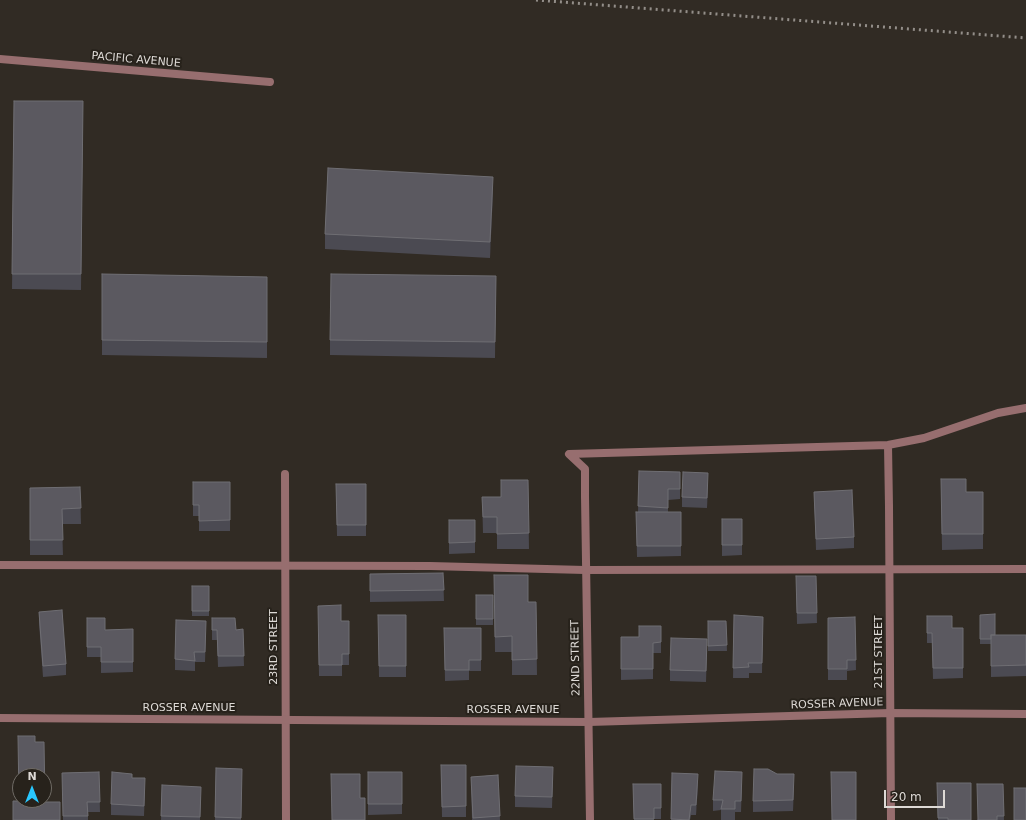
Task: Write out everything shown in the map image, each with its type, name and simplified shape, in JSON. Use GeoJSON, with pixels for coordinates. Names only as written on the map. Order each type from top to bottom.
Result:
{"type":"FeatureCollection","features":[{"type":"Feature","properties":{"kind":"street","name":"PACIFIC AVENUE"},"geometry":{"type":"LineString","coordinates":[[0,59],[270,82]]}},
{"type":"Feature","properties":{"kind":"street"},"geometry":{"type":"LineString","coordinates":[[888,445],[924,438],[998,413],[1026,408]]}},
{"type":"Feature","properties":{"kind":"street","name":"22ND STREET"},"geometry":{"type":"LineString","coordinates":[[590,820],[585,570],[585,470],[569,454],[888,445]]}},
{"type":"Feature","properties":{"kind":"street","name":"21ST STREET"},"geometry":{"type":"LineString","coordinates":[[888,445],[891,820]]}},
{"type":"Feature","properties":{"kind":"street","name":"23RD STREET"},"geometry":{"type":"LineString","coordinates":[[285,474],[286,820]]}},
{"type":"Feature","properties":{"kind":"street"},"geometry":{"type":"LineString","coordinates":[[0,565],[430,566],[585,570],[1026,569]]}},
{"type":"Feature","properties":{"kind":"street","name":"ROSSER AVENUE"},"geometry":{"type":"LineString","coordinates":[[0,718],[589,722],[890,713],[1026,714]]}},
{"type":"Feature","properties":{"kind":"building"},"geometry":{"type":"Polygon","coordinates":[[[14,101],[83,101],[81,274],[12,274],[14,101]]]}},
{"type":"Feature","properties":{"kind":"building"},"geometry":{"type":"Polygon","coordinates":[[[328,168],[493,177],[490,242],[325,234],[328,168]]]}},
{"type":"Feature","properties":{"kind":"building"},"geometry":{"type":"Polygon","coordinates":[[[102,274],[267,277],[267,342],[102,340],[102,274]]]}},
{"type":"Feature","properties":{"kind":"building"},"geometry":{"type":"Polygon","coordinates":[[[331,274],[496,276],[495,342],[330,340],[331,274]]]}},
{"type":"Feature","properties":{"kind":"building"},"geometry":{"type":"Polygon","coordinates":[[[639,471],[680,472],[680,489],[668,489],[668,508],[638,506],[639,471]]]}},
{"type":"Feature","properties":{"kind":"building"},"geometry":{"type":"Polygon","coordinates":[[[683,472],[708,473],[707,498],[682,497],[683,472]]]}},
{"type":"Feature","properties":{"kind":"building"},"geometry":{"type":"Polygon","coordinates":[[[941,479],[966,479],[966,492],[983,492],[983,534],[942,534],[941,479]]]}},
{"type":"Feature","properties":{"kind":"building"},"geometry":{"type":"Polygon","coordinates":[[[501,480],[528,480],[529,533],[497,534],[497,517],[483,517],[482,497],[501,497],[501,480]]]}},
{"type":"Feature","properties":{"kind":"building"},"geometry":{"type":"Polygon","coordinates":[[[193,482],[230,482],[230,520],[199,521],[199,505],[193,505],[193,482]]]}},
{"type":"Feature","properties":{"kind":"building"},"geometry":{"type":"Polygon","coordinates":[[[336,484],[366,484],[366,525],[337,525],[336,484]]]}},
{"type":"Feature","properties":{"kind":"building"},"geometry":{"type":"Polygon","coordinates":[[[80,487],[81,508],[62,509],[63,540],[30,540],[30,488],[80,487]]]}},
{"type":"Feature","properties":{"kind":"building"},"geometry":{"type":"Polygon","coordinates":[[[852,490],[854,537],[816,539],[814,492],[852,490]]]}},
{"type":"Feature","properties":{"kind":"building"},"geometry":{"type":"Polygon","coordinates":[[[636,512],[681,512],[681,546],[637,546],[636,512]]]}},
{"type":"Feature","properties":{"kind":"building"},"geometry":{"type":"Polygon","coordinates":[[[722,519],[742,519],[742,545],[722,545],[722,519]]]}},
{"type":"Feature","properties":{"kind":"building"},"geometry":{"type":"Polygon","coordinates":[[[449,520],[475,520],[475,542],[449,543],[449,520]]]}},
{"type":"Feature","properties":{"kind":"building"},"geometry":{"type":"Polygon","coordinates":[[[443,573],[444,590],[370,591],[370,574],[443,573]]]}},
{"type":"Feature","properties":{"kind":"building"},"geometry":{"type":"Polygon","coordinates":[[[494,575],[528,575],[528,602],[536,602],[537,659],[512,660],[512,636],[495,637],[494,575]]]}},
{"type":"Feature","properties":{"kind":"building"},"geometry":{"type":"Polygon","coordinates":[[[796,576],[816,576],[817,613],[797,613],[796,576]]]}},
{"type":"Feature","properties":{"kind":"building"},"geometry":{"type":"Polygon","coordinates":[[[192,586],[209,586],[209,611],[192,611],[192,586]]]}},
{"type":"Feature","properties":{"kind":"building"},"geometry":{"type":"Polygon","coordinates":[[[476,595],[493,595],[493,619],[476,619],[476,595]]]}},
{"type":"Feature","properties":{"kind":"building"},"geometry":{"type":"Polygon","coordinates":[[[341,605],[341,621],[349,621],[349,654],[342,654],[342,665],[319,665],[318,606],[341,605]]]}},
{"type":"Feature","properties":{"kind":"building"},"geometry":{"type":"Polygon","coordinates":[[[62,610],[66,664],[43,666],[39,612],[62,610]]]}},
{"type":"Feature","properties":{"kind":"building"},"geometry":{"type":"Polygon","coordinates":[[[995,614],[995,635],[991,635],[991,639],[980,639],[980,615],[995,614]]]}},
{"type":"Feature","properties":{"kind":"building"},"geometry":{"type":"Polygon","coordinates":[[[378,615],[406,615],[406,666],[379,666],[378,615]]]}},
{"type":"Feature","properties":{"kind":"building"},"geometry":{"type":"Polygon","coordinates":[[[734,615],[763,617],[762,663],[748,663],[749,667],[733,668],[734,615]]]}},
{"type":"Feature","properties":{"kind":"building"},"geometry":{"type":"Polygon","coordinates":[[[927,616],[952,616],[952,628],[963,628],[963,668],[933,668],[932,633],[927,633],[927,616]]]}},
{"type":"Feature","properties":{"kind":"building"},"geometry":{"type":"Polygon","coordinates":[[[855,617],[856,660],[847,660],[847,669],[828,669],[828,618],[855,617]]]}},
{"type":"Feature","properties":{"kind":"building"},"geometry":{"type":"Polygon","coordinates":[[[87,618],[105,618],[105,630],[133,629],[133,662],[101,662],[101,647],[87,647],[87,618]]]}},
{"type":"Feature","properties":{"kind":"building"},"geometry":{"type":"Polygon","coordinates":[[[212,618],[235,618],[236,630],[243,629],[244,656],[218,656],[217,630],[212,630],[212,618]]]}},
{"type":"Feature","properties":{"kind":"building"},"geometry":{"type":"Polygon","coordinates":[[[176,620],[206,621],[205,652],[194,652],[195,661],[175,659],[176,620]]]}},
{"type":"Feature","properties":{"kind":"building"},"geometry":{"type":"Polygon","coordinates":[[[708,621],[726,621],[727,645],[708,646],[708,621]]]}},
{"type":"Feature","properties":{"kind":"building"},"geometry":{"type":"Polygon","coordinates":[[[639,626],[661,626],[661,642],[653,643],[653,669],[621,669],[621,637],[639,637],[639,626]]]}},
{"type":"Feature","properties":{"kind":"building"},"geometry":{"type":"Polygon","coordinates":[[[444,628],[481,628],[481,660],[469,660],[469,670],[445,670],[444,628]]]}},
{"type":"Feature","properties":{"kind":"building"},"geometry":{"type":"Polygon","coordinates":[[[991,635],[1026,635],[1026,665],[991,666],[991,635]]]}},
{"type":"Feature","properties":{"kind":"building"},"geometry":{"type":"Polygon","coordinates":[[[671,638],[707,639],[706,671],[670,670],[671,638]]]}},
{"type":"Feature","properties":{"kind":"building"},"geometry":{"type":"Polygon","coordinates":[[[18,736],[35,736],[35,742],[44,742],[44,768],[18,768],[18,736]]]}},
{"type":"Feature","properties":{"kind":"building"},"geometry":{"type":"Polygon","coordinates":[[[441,765],[466,765],[466,806],[442,807],[441,765]]]}},
{"type":"Feature","properties":{"kind":"building"},"geometry":{"type":"Polygon","coordinates":[[[516,766],[553,767],[552,797],[515,796],[516,766]]]}},
{"type":"Feature","properties":{"kind":"building"},"geometry":{"type":"Polygon","coordinates":[[[216,768],[242,769],[241,818],[215,817],[216,768]]]}},
{"type":"Feature","properties":{"kind":"building"},"geometry":{"type":"Polygon","coordinates":[[[754,769],[768,769],[777,774],[794,774],[793,800],[753,801],[754,769]]]}},
{"type":"Feature","properties":{"kind":"building"},"geometry":{"type":"Polygon","coordinates":[[[715,771],[742,772],[741,801],[735,801],[735,809],[721,809],[723,800],[713,800],[715,771]]]}},
{"type":"Feature","properties":{"kind":"building"},"geometry":{"type":"Polygon","coordinates":[[[99,772],[100,802],[87,802],[88,816],[63,816],[62,773],[99,772]]]}},
{"type":"Feature","properties":{"kind":"building"},"geometry":{"type":"Polygon","coordinates":[[[112,772],[132,774],[132,778],[145,778],[144,806],[111,804],[112,772]]]}},
{"type":"Feature","properties":{"kind":"building"},"geometry":{"type":"Polygon","coordinates":[[[368,772],[402,772],[402,804],[368,804],[368,772]]]}},
{"type":"Feature","properties":{"kind":"building"},"geometry":{"type":"Polygon","coordinates":[[[831,772],[856,772],[856,820],[832,820],[831,772]]]}},
{"type":"Feature","properties":{"kind":"building"},"geometry":{"type":"Polygon","coordinates":[[[672,773],[698,774],[696,805],[691,805],[689,820],[671,819],[672,773]]]}},
{"type":"Feature","properties":{"kind":"building"},"geometry":{"type":"Polygon","coordinates":[[[331,774],[360,774],[360,798],[365,798],[365,820],[332,820],[331,774]]]}},
{"type":"Feature","properties":{"kind":"building"},"geometry":{"type":"Polygon","coordinates":[[[498,775],[500,816],[473,818],[471,777],[498,775]]]}},
{"type":"Feature","properties":{"kind":"building"},"geometry":{"type":"Polygon","coordinates":[[[937,783],[971,783],[971,820],[948,820],[948,818],[938,818],[937,783]]]}},
{"type":"Feature","properties":{"kind":"building"},"geometry":{"type":"Polygon","coordinates":[[[633,784],[661,784],[661,808],[654,808],[654,819],[634,819],[633,784]]]}},
{"type":"Feature","properties":{"kind":"building"},"geometry":{"type":"Polygon","coordinates":[[[977,784],[1003,784],[1004,816],[997,816],[997,820],[978,820],[977,784]]]}},
{"type":"Feature","properties":{"kind":"building"},"geometry":{"type":"Polygon","coordinates":[[[162,785],[201,787],[200,817],[161,816],[162,785]]]}},
{"type":"Feature","properties":{"kind":"building"},"geometry":{"type":"Polygon","coordinates":[[[1014,788],[1026,788],[1026,820],[1014,820],[1014,788]]]}},
{"type":"Feature","properties":{"kind":"building"},"geometry":{"type":"Polygon","coordinates":[[[52,802],[60,802],[60,820],[13,820],[13,808],[52,808],[52,802]]]}},
{"type":"Feature","properties":{"kind":"railway"},"geometry":{"type":"LineString","coordinates":[[536,0],[1026,38]]}}]}
